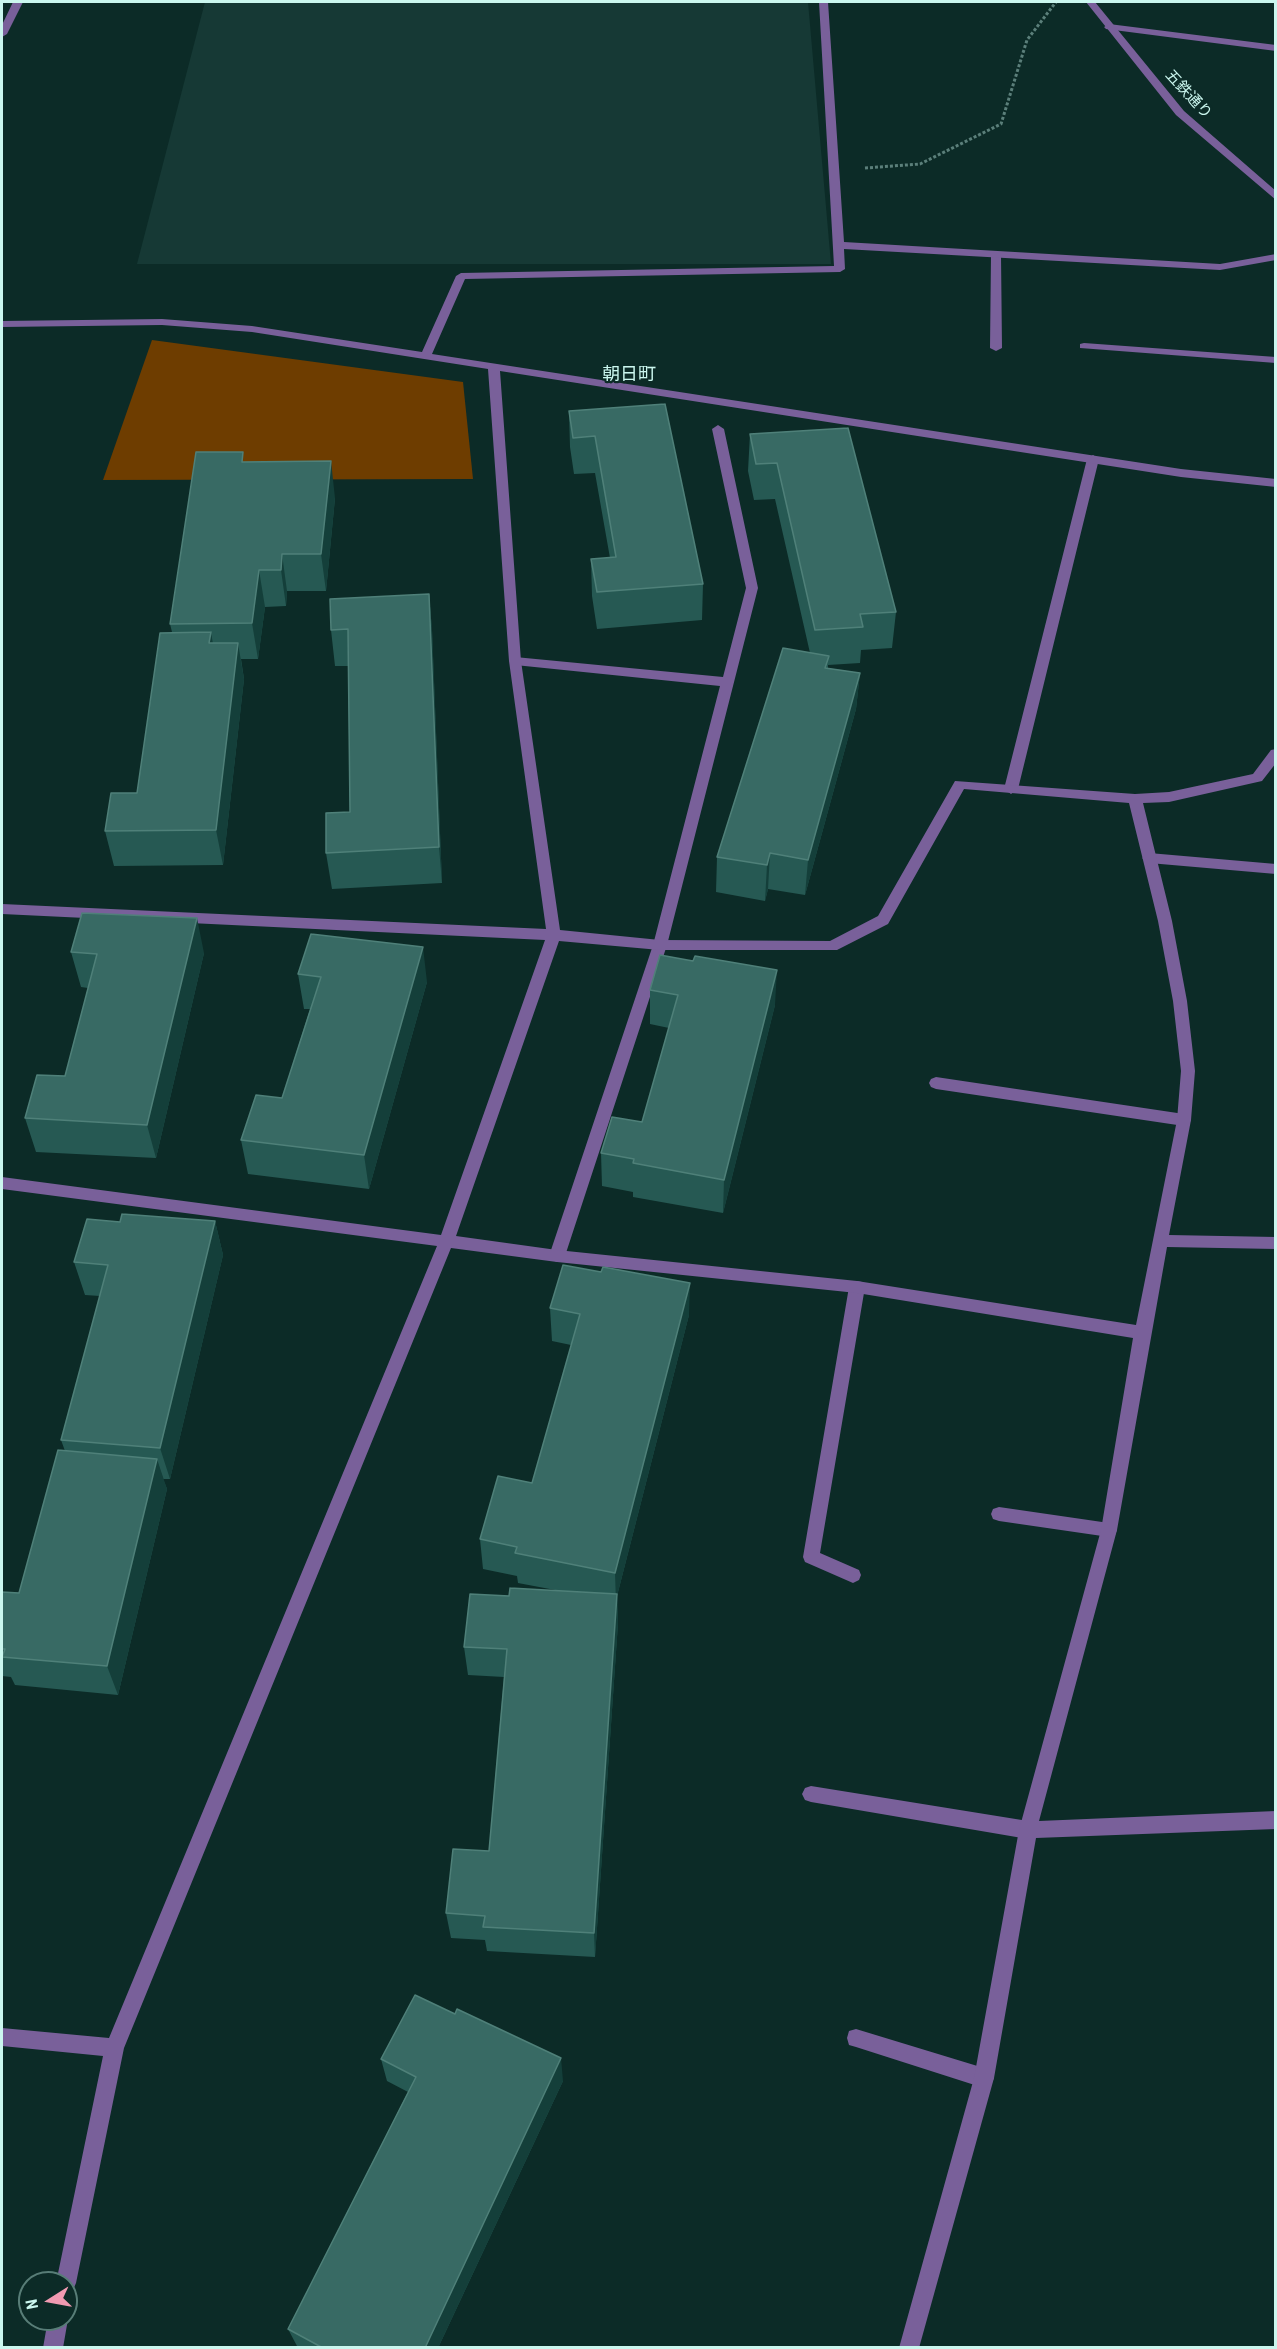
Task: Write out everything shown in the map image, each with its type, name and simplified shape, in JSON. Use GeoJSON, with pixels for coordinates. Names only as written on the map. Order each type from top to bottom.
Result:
{"type":"FeatureCollection","features":[{"type":"Feature","properties":{"kind":"street"},"geometry":{"type":"LineString","coordinates":[[2,34],[18,2]]}},
{"type":"Feature","properties":{"kind":"street"},"geometry":{"type":"LineString","coordinates":[[425,357],[461,276],[840,269],[823,2]]}},
{"type":"Feature","properties":{"kind":"street","name":"五鉄通り"},"geometry":{"type":"LineString","coordinates":[[1090,2],[1180,113],[1275,197]]}},
{"type":"Feature","properties":{"kind":"street"},"geometry":{"type":"LineString","coordinates":[[1109,27],[1275,48]]}},
{"type":"Feature","properties":{"kind":"street"},"geometry":{"type":"LineString","coordinates":[[838,245],[1220,267],[1275,257]]}},
{"type":"Feature","properties":{"kind":"street"},"geometry":{"type":"LineString","coordinates":[[996,255],[996,348]]}},
{"type":"Feature","properties":{"kind":"street"},"geometry":{"type":"LineString","coordinates":[[2,324],[162,322],[252,329],[1181,473],[1275,483]]}},
{"type":"Feature","properties":{"kind":"street"},"geometry":{"type":"LineString","coordinates":[[1084,345],[1275,360]]}},
{"type":"Feature","properties":{"kind":"street"},"geometry":{"type":"LineString","coordinates":[[68,2271],[114,2048],[447,1240],[554,935],[515,661],[494,368]]}},
{"type":"Feature","properties":{"kind":"street"},"geometry":{"type":"LineString","coordinates":[[557,1256],[660,945],[752,588],[718,429]]}},
{"type":"Feature","properties":{"kind":"street"},"geometry":{"type":"LineString","coordinates":[[1011,789],[1093,459]]}},
{"type":"Feature","properties":{"kind":"street"},"geometry":{"type":"LineString","coordinates":[[515,661],[727,682]]}},
{"type":"Feature","properties":{"kind":"street"},"geometry":{"type":"LineString","coordinates":[[2,909],[554,935],[660,945],[832,946],[883,920],[960,784],[1135,799],[1169,797],[1257,778],[1275,753]]}},
{"type":"Feature","properties":{"kind":"street"},"geometry":{"type":"LineString","coordinates":[[909,2348],[984,2078],[1028,1830],[1109,1530],[1142,1333],[1184,1120],[1188,1071],[1180,1001],[1165,921],[1135,799]]}},
{"type":"Feature","properties":{"kind":"street"},"geometry":{"type":"LineString","coordinates":[[1149,858],[1275,869]]}},
{"type":"Feature","properties":{"kind":"street"},"geometry":{"type":"LineString","coordinates":[[936,1083],[1184,1120]]}},
{"type":"Feature","properties":{"kind":"street"},"geometry":{"type":"LineString","coordinates":[[2,1183],[557,1256],[857,1287],[1142,1333]]}},
{"type":"Feature","properties":{"kind":"street"},"geometry":{"type":"LineString","coordinates":[[1161,1241],[1275,1243]]}},
{"type":"Feature","properties":{"kind":"street"},"geometry":{"type":"LineString","coordinates":[[853,1575],[811,1557],[857,1287]]}},
{"type":"Feature","properties":{"kind":"street"},"geometry":{"type":"LineString","coordinates":[[999,1514],[1109,1530]]}},
{"type":"Feature","properties":{"kind":"street"},"geometry":{"type":"LineString","coordinates":[[811,1794],[1028,1830],[1275,1820]]}},
{"type":"Feature","properties":{"kind":"street"},"geometry":{"type":"LineString","coordinates":[[2,2037],[114,2048]]}},
{"type":"Feature","properties":{"kind":"street"},"geometry":{"type":"LineString","coordinates":[[856,2038],[984,2078]]}},
{"type":"Feature","properties":{"kind":"street"},"geometry":{"type":"LineString","coordinates":[[53,2348],[56,2331]]}},
{"type":"Feature","properties":{"kind":"path"},"geometry":{"type":"LineString","coordinates":[[834,170],[920,164],[1001,124],[1027,40],[1056,2]]}},
{"type":"Feature","properties":{"kind":"shaded area"},"geometry":{"type":"Polygon","coordinates":[[[205,2],[808,2],[831,264],[137,264],[205,2]]]}},
{"type":"Feature","properties":{"kind":"shaded area"},"geometry":{"type":"Polygon","coordinates":[[[152,340],[463,382],[473,479],[103,480],[152,340]]]}},
{"type":"Feature","properties":{"kind":"building"},"geometry":{"type":"Polygon","coordinates":[[[665,404],[703,584],[597,592],[591,559],[616,557],[595,436],[573,438],[569,411],[665,404]]]}},
{"type":"Feature","properties":{"kind":"building"},"geometry":{"type":"Polygon","coordinates":[[[848,428],[896,612],[860,614],[863,627],[815,630],[777,463],[756,464],[750,434],[848,428]]]}},
{"type":"Feature","properties":{"kind":"building"},"geometry":{"type":"Polygon","coordinates":[[[196,452],[243,452],[242,462],[331,461],[321,554],[282,554],[281,570],[259,570],[252,623],[170,624],[196,452]]]}},
{"type":"Feature","properties":{"kind":"building"},"geometry":{"type":"Polygon","coordinates":[[[429,594],[439,847],[326,853],[326,813],[350,812],[348,629],[331,630],[330,599],[429,594]]]}},
{"type":"Feature","properties":{"kind":"building"},"geometry":{"type":"Polygon","coordinates":[[[211,632],[209,643],[238,643],[216,830],[105,831],[111,793],[137,793],[160,633],[211,632]]]}},
{"type":"Feature","properties":{"kind":"building"},"geometry":{"type":"Polygon","coordinates":[[[783,648],[829,656],[825,668],[860,673],[808,860],[770,853],[767,865],[717,857],[783,648]]]}},
{"type":"Feature","properties":{"kind":"building"},"geometry":{"type":"Polygon","coordinates":[[[82,913],[197,918],[147,1125],[25,1118],[37,1075],[65,1076],[97,954],[71,952],[82,913]]]}},
{"type":"Feature","properties":{"kind":"building"},"geometry":{"type":"Polygon","coordinates":[[[311,934],[423,947],[364,1155],[241,1140],[256,1095],[282,1098],[321,977],[298,974],[311,934]]]}},
{"type":"Feature","properties":{"kind":"building"},"geometry":{"type":"Polygon","coordinates":[[[660,955],[693,961],[695,956],[777,970],[724,1180],[633,1163],[634,1159],[601,1153],[612,1117],[642,1122],[678,995],[650,990],[660,955]]]}},
{"type":"Feature","properties":{"kind":"building"},"geometry":{"type":"Polygon","coordinates":[[[122,1214],[215,1221],[160,1448],[61,1440],[108,1265],[74,1262],[87,1219],[120,1222],[122,1214]]]}},
{"type":"Feature","properties":{"kind":"building"},"geometry":{"type":"Polygon","coordinates":[[[563,1265],[601,1272],[603,1267],[690,1283],[615,1573],[515,1553],[517,1547],[480,1539],[498,1476],[532,1483],[580,1314],[550,1308],[563,1265]]]}},
{"type":"Feature","properties":{"kind":"building"},"geometry":{"type":"Polygon","coordinates":[[[58,1450],[157,1459],[107,1666],[2,1657],[5,1649],[2,1649],[2,1592],[19,1593],[58,1450]]]}},
{"type":"Feature","properties":{"kind":"building"},"geometry":{"type":"Polygon","coordinates":[[[510,1588],[617,1594],[594,1933],[483,1927],[485,1916],[446,1913],[453,1849],[489,1851],[507,1649],[464,1647],[470,1594],[509,1596],[510,1588]]]}},
{"type":"Feature","properties":{"kind":"building"},"geometry":{"type":"Polygon","coordinates":[[[415,1995],[455,2014],[457,2009],[561,2058],[425,2348],[323,2348],[288,2329],[416,2077],[381,2059],[415,1995]]]}},
{"type":"Feature","properties":{"kind":"district","name":"朝日町"},"geometry":{"type":"Point","coordinates":[629,375]}}]}
